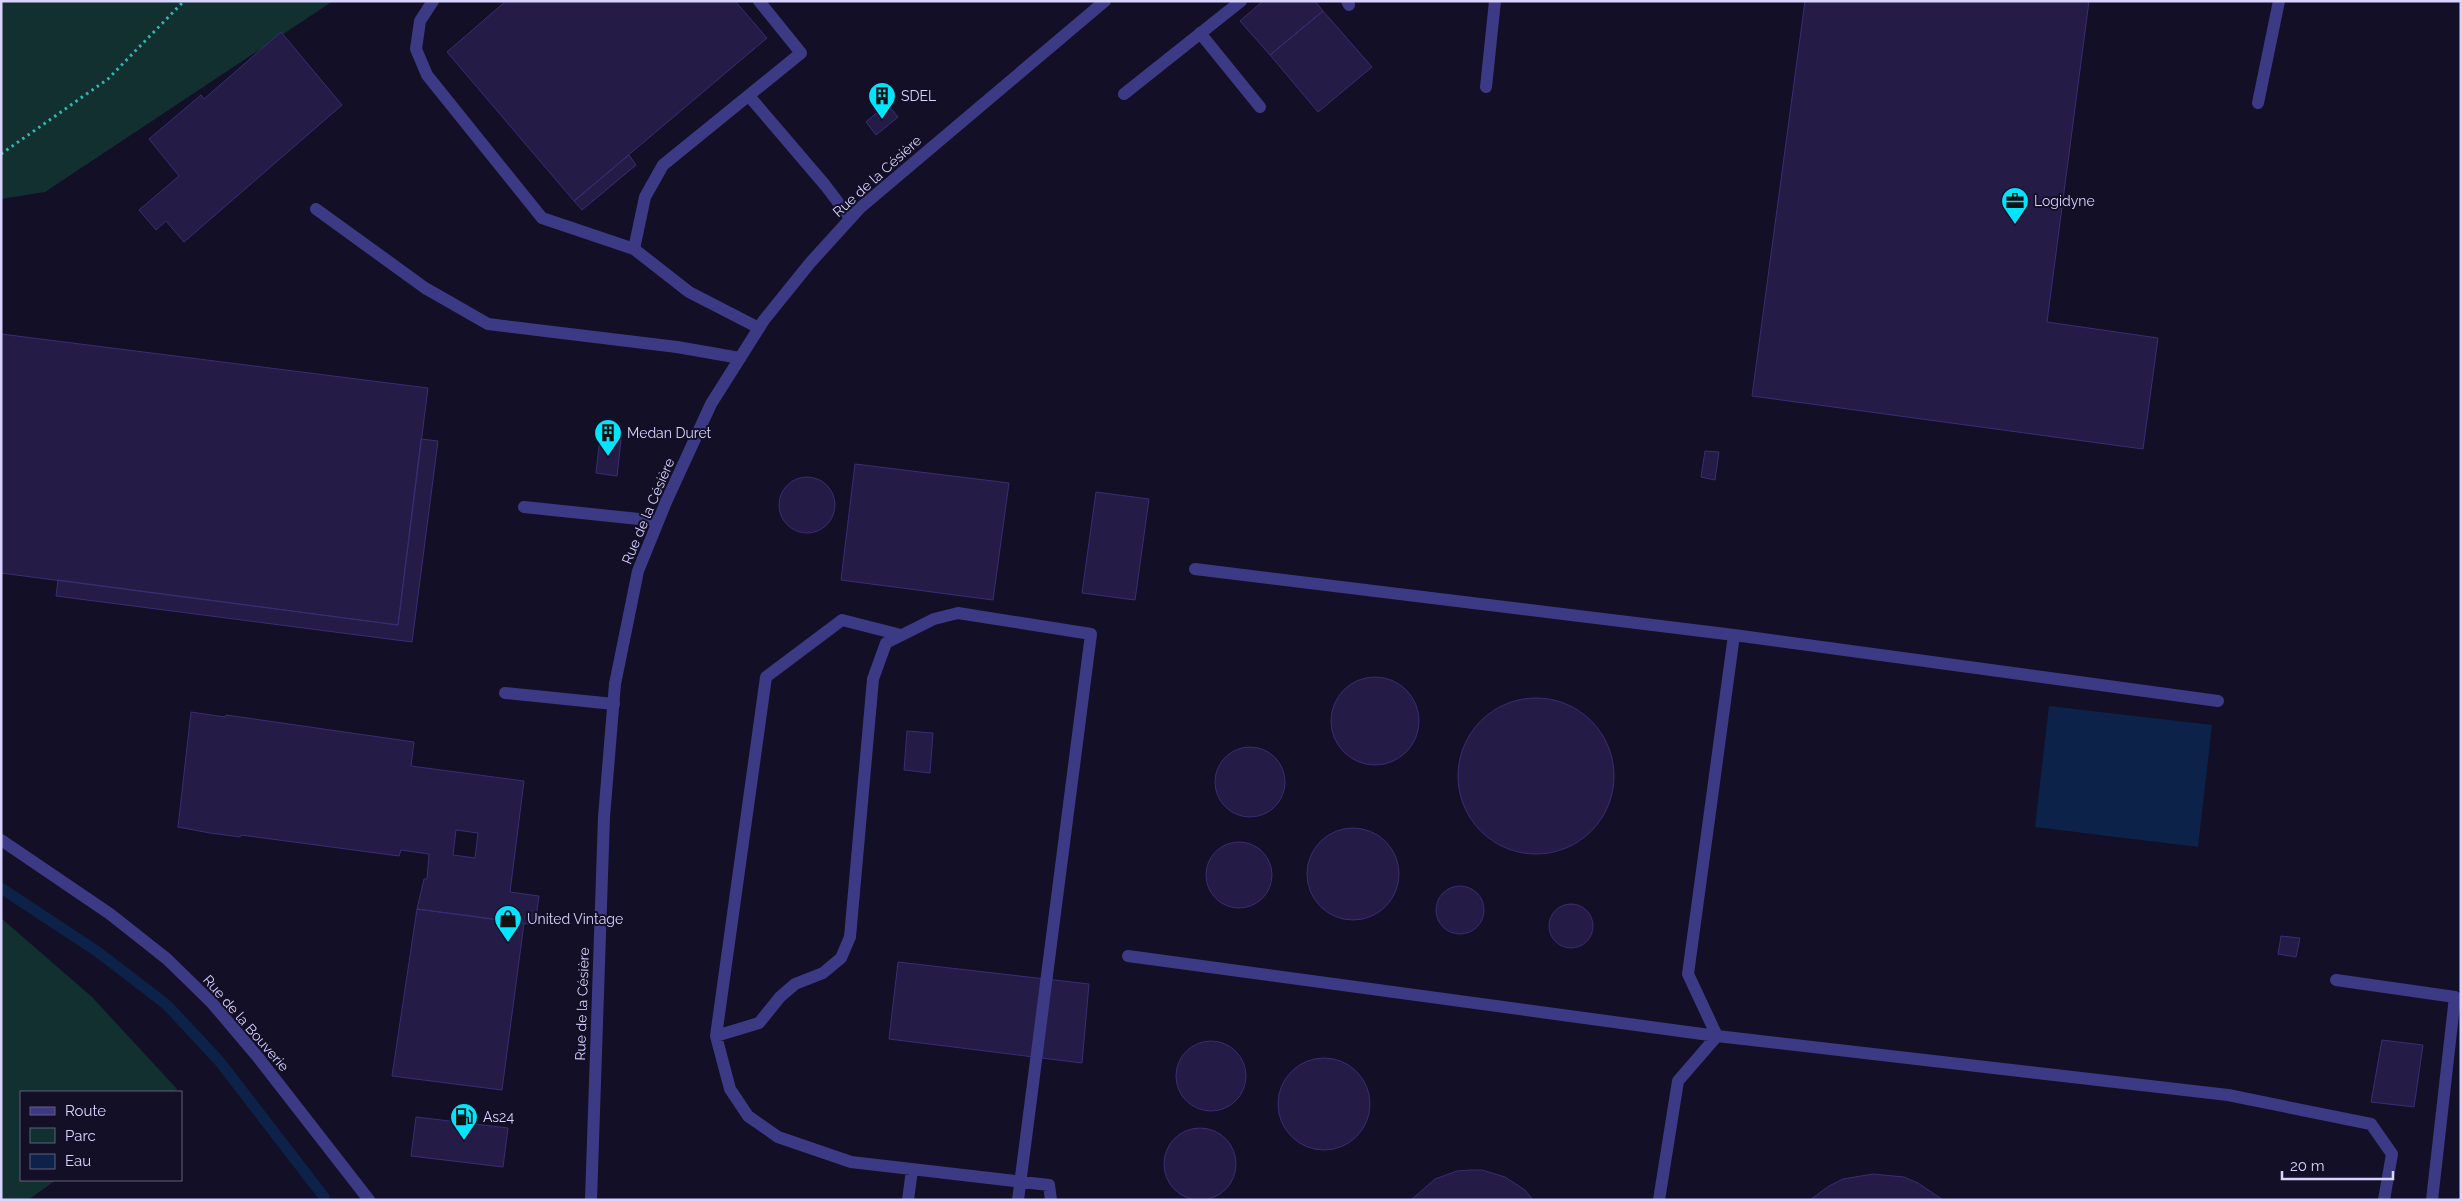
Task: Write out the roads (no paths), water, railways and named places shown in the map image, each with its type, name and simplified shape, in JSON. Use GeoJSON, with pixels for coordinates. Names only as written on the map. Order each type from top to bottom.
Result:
{"type":"FeatureCollection","features":[{"type":"Feature","properties":{"kind":"street"},"geometry":{"type":"LineString","coordinates":[[433,1],[420,21],[416,49],[427,75],[542,218],[634,249],[688,292],[759,328]]}},
{"type":"Feature","properties":{"kind":"street"},"geometry":{"type":"LineString","coordinates":[[634,249],[645,197],[663,165],[802,53],[759,1]]}},
{"type":"Feature","properties":{"kind":"street","name":"Rue de la Césière"},"geometry":{"type":"LineString","coordinates":[[591,1200],[604,817],[615,684],[638,571],[658,521],[711,404],[759,328],[810,263],[860,208],[1104,1]]}},
{"type":"Feature","properties":{"kind":"street"},"geometry":{"type":"LineString","coordinates":[[1124,94],[1240,1]]}},
{"type":"Feature","properties":{"kind":"street"},"geometry":{"type":"LineString","coordinates":[[1486,87],[1495,1]]}},
{"type":"Feature","properties":{"kind":"street"},"geometry":{"type":"LineString","coordinates":[[2258,103],[2279,1]]}},
{"type":"Feature","properties":{"kind":"street"},"geometry":{"type":"LineString","coordinates":[[1200,33],[1260,107]]}},
{"type":"Feature","properties":{"kind":"street"},"geometry":{"type":"LineString","coordinates":[[749,96],[825,184],[850,218]]}},
{"type":"Feature","properties":{"kind":"street"},"geometry":{"type":"LineString","coordinates":[[316,209],[425,288],[488,324],[677,347],[740,358]]}},
{"type":"Feature","properties":{"kind":"street"},"geometry":{"type":"LineString","coordinates":[[524,507],[658,521]]}},
{"type":"Feature","properties":{"kind":"street"},"geometry":{"type":"LineString","coordinates":[[1195,569],[1734,635],[2218,701]]}},
{"type":"Feature","properties":{"kind":"street"},"geometry":{"type":"LineString","coordinates":[[716,1036],[759,1023],[780,997],[795,984],[823,973],[840,958],[850,937],[873,679],[886,643],[934,619],[958,613],[1090,634],[1018,1200]]}},
{"type":"Feature","properties":{"kind":"street"},"geometry":{"type":"LineString","coordinates":[[901,635],[842,620],[766,677],[716,1036],[730,1089],[748,1116],[778,1137],[851,1162],[1049,1185],[1050,1200]]}},
{"type":"Feature","properties":{"kind":"street"},"geometry":{"type":"LineString","coordinates":[[1717,1036],[1688,974],[1734,635]]}},
{"type":"Feature","properties":{"kind":"street"},"geometry":{"type":"LineString","coordinates":[[505,693],[614,704]]}},
{"type":"Feature","properties":{"kind":"street","name":"Rue de la Bouverie"},"geometry":{"type":"LineString","coordinates":[[1,840],[110,914],[167,959],[212,1003],[257,1056],[369,1200]]}},
{"type":"Feature","properties":{"kind":"street"},"geometry":{"type":"LineString","coordinates":[[1128,956],[1717,1036],[2228,1095],[2371,1124],[2392,1154],[2384,1200]]}},
{"type":"Feature","properties":{"kind":"street"},"geometry":{"type":"LineString","coordinates":[[2336,980],[2455,997],[2432,1200]]}},
{"type":"Feature","properties":{"kind":"street"},"geometry":{"type":"LineString","coordinates":[[1659,1200],[1678,1081],[1717,1036]]}},
{"type":"Feature","properties":{"kind":"street"},"geometry":{"type":"LineString","coordinates":[[908,1200],[912,1170]]}},
{"type":"Feature","properties":{"kind":"water"},"geometry":{"type":"Polygon","coordinates":[[[2049,706],[2212,725],[2198,847],[2035,827],[2049,706]]]}},
{"type":"Feature","properties":{"kind":"waterway"},"geometry":{"type":"LineString","coordinates":[[1,888],[98,952],[167,1005],[220,1062],[324,1197]]}},
{"type":"Feature","properties":{"kind":"place","name":"SDEL"},"geometry":{"type":"Point","coordinates":[882,120]}},
{"type":"Feature","properties":{"kind":"place","name":"Logidyne"},"geometry":{"type":"Point","coordinates":[2015,225]}},
{"type":"Feature","properties":{"kind":"place","name":"Medan Duret"},"geometry":{"type":"Point","coordinates":[608,457]}},
{"type":"Feature","properties":{"kind":"place","name":"United Vintage"},"geometry":{"type":"Point","coordinates":[508,943]}},
{"type":"Feature","properties":{"kind":"place","name":"As24"},"geometry":{"type":"Point","coordinates":[464,1141]}}]}
